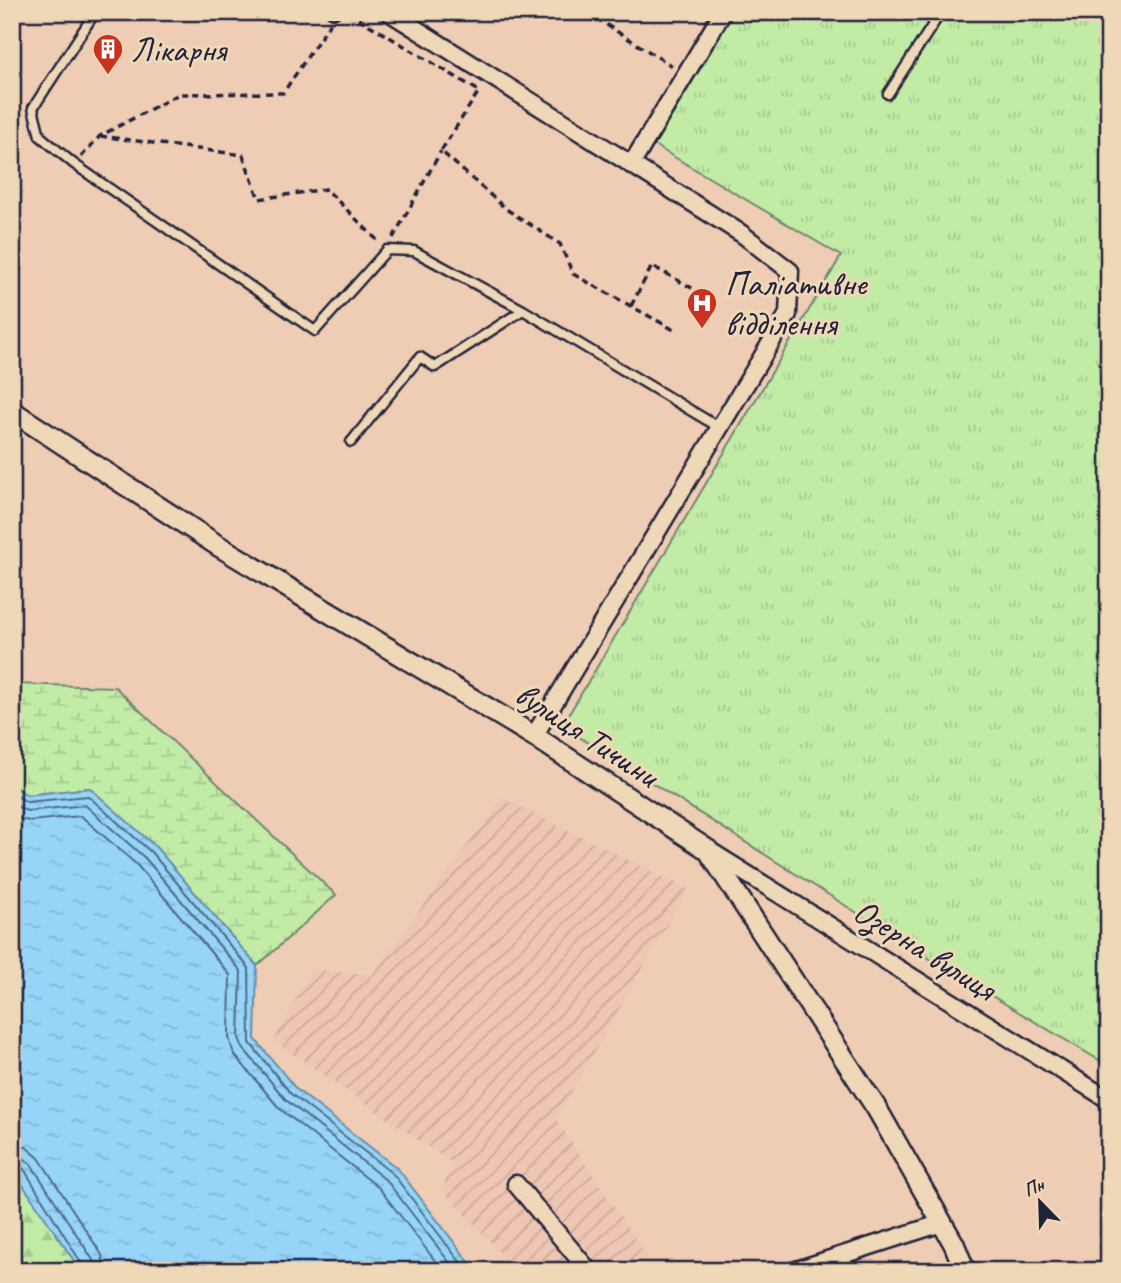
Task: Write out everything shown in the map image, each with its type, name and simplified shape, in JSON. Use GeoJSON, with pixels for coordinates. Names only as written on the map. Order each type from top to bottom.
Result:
{"type":"FeatureCollection","features":[{"type":"Feature","properties":{"kind":"street"},"geometry":{"type":"LineString","coordinates":[[389,12],[742,234],[790,271],[788,314],[534,736]]}},
{"type":"Feature","properties":{"kind":"street"},"geometry":{"type":"LineString","coordinates":[[631,164],[723,12]]}},
{"type":"Feature","properties":{"kind":"street","name":"вулиця Тичини"},"geometry":{"type":"LineString","coordinates":[[12,411],[217,545],[534,736],[708,850],[877,1109],[942,1223],[965,1271]]}},
{"type":"Feature","properties":{"kind":"street","name":"Озерна вулиця"},"geometry":{"type":"LineString","coordinates":[[708,850],[1109,1100]]}},
{"type":"Feature","properties":{"kind":"street"},"geometry":{"type":"LineString","coordinates":[[516,1184],[589,1271]]}},
{"type":"Feature","properties":{"kind":"street"},"geometry":{"type":"LineString","coordinates":[[793,1271],[942,1223]]}},
{"type":"Feature","properties":{"kind":"lane"},"geometry":{"type":"LineString","coordinates":[[87,12],[92,17],[33,108],[40,136],[74,164],[315,331],[387,250],[414,251],[523,310],[720,428]]}},
{"type":"Feature","properties":{"kind":"lane"},"geometry":{"type":"LineString","coordinates":[[920,12],[935,21]]}},
{"type":"Feature","properties":{"kind":"lane"},"geometry":{"type":"LineString","coordinates":[[888,94],[941,12]]}},
{"type":"Feature","properties":{"kind":"lane"},"geometry":{"type":"LineString","coordinates":[[351,442],[420,357],[435,367],[523,310]]}},
{"type":"Feature","properties":{"kind":"path"},"geometry":{"type":"LineString","coordinates":[[324,12],[333,19]]}},
{"type":"Feature","properties":{"kind":"path"},"geometry":{"type":"LineString","coordinates":[[74,164],[100,136],[179,93],[283,93],[333,19],[347,12],[479,91],[441,150],[387,250],[326,189],[259,199],[243,155],[100,136]]}},
{"type":"Feature","properties":{"kind":"path"},"geometry":{"type":"LineString","coordinates":[[586,12],[686,74]]}},
{"type":"Feature","properties":{"kind":"path"},"geometry":{"type":"LineString","coordinates":[[441,150],[506,209],[560,244],[573,274],[676,331]]}},
{"type":"Feature","properties":{"kind":"path"},"geometry":{"type":"LineString","coordinates":[[631,306],[652,266],[701,293]]}},
{"type":"Feature","properties":{"kind":"shaded area"},"geometry":{"type":"Polygon","coordinates":[[[502,798],[688,889],[556,1119],[646,1255],[628,1271],[517,1271],[442,1190],[452,1163],[274,1041],[311,969],[372,975],[502,798]]]}},
{"type":"Feature","properties":{"kind":"green space"},"geometry":{"type":"Polygon","coordinates":[[[734,12],[1109,12],[1109,1066],[930,959],[562,726],[841,256],[654,145],[734,12]]]}},
{"type":"Feature","properties":{"kind":"green space"},"geometry":{"type":"Polygon","coordinates":[[[12,684],[115,687],[336,895],[257,966],[210,912],[90,788],[27,795],[12,785],[12,684]]]}},
{"type":"Feature","properties":{"kind":"green space"},"geometry":{"type":"Polygon","coordinates":[[[12,1169],[18,1173],[80,1270],[12,1271],[12,1169]]]}},
{"type":"Feature","properties":{"kind":"water"},"geometry":{"type":"Polygon","coordinates":[[[12,785],[27,795],[90,788],[156,847],[257,966],[255,1039],[296,1089],[398,1169],[476,1271],[81,1271],[12,1169],[12,785]]]}},
{"type":"Feature","properties":{"kind":"place","name":"Лікарня"},"geometry":{"type":"Point","coordinates":[108,76]}},
{"type":"Feature","properties":{"kind":"place","name":"Паліативне відділення"},"geometry":{"type":"Point","coordinates":[702,330]}}]}
